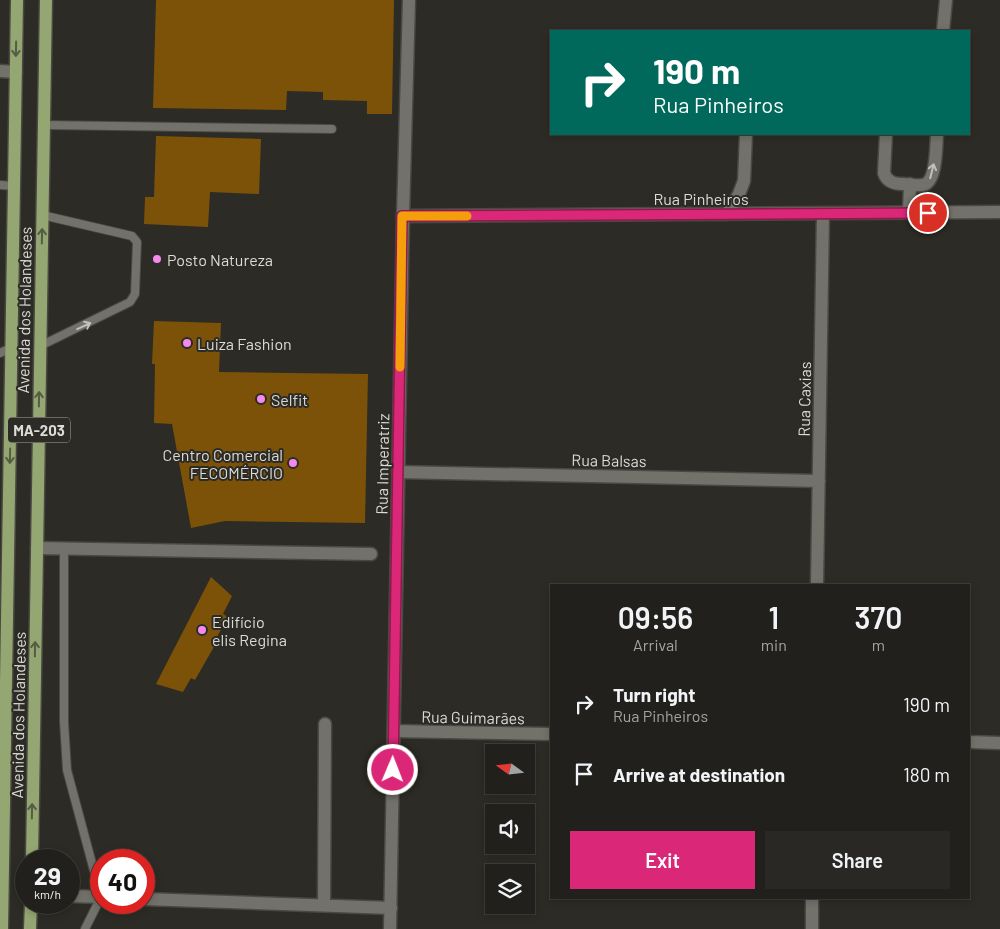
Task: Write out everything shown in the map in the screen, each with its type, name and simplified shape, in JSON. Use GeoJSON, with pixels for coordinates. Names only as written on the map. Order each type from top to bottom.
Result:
{"type":"FeatureCollection","features":[{"type":"Feature","properties":{"kind":"main road","name":"Avenida dos Holandeses"},"geometry":{"type":"LineString","coordinates":[[2,929],[5,410],[14,186],[17,0]]}},
{"type":"Feature","properties":{"kind":"main road","name":"Avenida dos Holandeses"},"geometry":{"type":"LineString","coordinates":[[32,849],[46,0]]}},
{"type":"Feature","properties":{"kind":"main road"},"geometry":{"type":"LineString","coordinates":[[30,929],[31,914]]}},
{"type":"Feature","properties":{"kind":"street","name":"Rua Imperatriz"},"geometry":{"type":"LineString","coordinates":[[390,929],[402,216],[409,0]]}},
{"type":"Feature","properties":{"kind":"street"},"geometry":{"type":"LineString","coordinates":[[943,30],[946,0]]}},
{"type":"Feature","properties":{"kind":"street"},"geometry":{"type":"LineString","coordinates":[[0,71],[16,72]]}},
{"type":"Feature","properties":{"kind":"street"},"geometry":{"type":"LineString","coordinates":[[727,214],[744,182],[746,135]]}},
{"type":"Feature","properties":{"kind":"street"},"geometry":{"type":"LineString","coordinates":[[886,135],[884,173],[886,178],[890,182],[923,185],[932,177],[937,135]]}},
{"type":"Feature","properties":{"kind":"street"},"geometry":{"type":"LineString","coordinates":[[909,213],[910,184]]}},
{"type":"Feature","properties":{"kind":"street","name":"Rua Pinheiros"},"geometry":{"type":"LineString","coordinates":[[402,216],[1000,212]]}},
{"type":"Feature","properties":{"kind":"street","name":"Rua Caxias"},"geometry":{"type":"LineString","coordinates":[[817,584],[823,214]]}},
{"type":"Feature","properties":{"kind":"street","name":"Rua Balsas"},"geometry":{"type":"LineString","coordinates":[[398,472],[819,480]]}},
{"type":"Feature","properties":{"kind":"street"},"geometry":{"type":"LineString","coordinates":[[37,548],[371,554]]}},
{"type":"Feature","properties":{"kind":"street"},"geometry":{"type":"LineString","coordinates":[[324,905],[326,724]]}},
{"type":"Feature","properties":{"kind":"street","name":"Rua Guimarães"},"geometry":{"type":"LineString","coordinates":[[394,731],[550,734]]}},
{"type":"Feature","properties":{"kind":"street"},"geometry":{"type":"LineString","coordinates":[[970,742],[1000,743]]}},
{"type":"Feature","properties":{"kind":"street"},"geometry":{"type":"LineString","coordinates":[[155,899],[391,908]]}},
{"type":"Feature","properties":{"kind":"street"},"geometry":{"type":"LineString","coordinates":[[812,899],[812,929]]}},
{"type":"Feature","properties":{"kind":"lane"},"geometry":{"type":"LineString","coordinates":[[44,125],[332,129]]}},
{"type":"Feature","properties":{"kind":"lane"},"geometry":{"type":"LineString","coordinates":[[0,185],[14,186]]}},
{"type":"Feature","properties":{"kind":"lane"},"geometry":{"type":"LineString","coordinates":[[40,346],[130,302],[135,294],[137,242],[132,236],[42,215]]}},
{"type":"Feature","properties":{"kind":"lane"},"geometry":{"type":"LineString","coordinates":[[64,548],[64,722],[67,770],[90,856]]}},
{"type":"Feature","properties":{"kind":"lane"},"geometry":{"type":"LineString","coordinates":[[86,929],[93,914]]}},
{"type":"Feature","properties":{"kind":"building"},"geometry":{"type":"Polygon","coordinates":[[[156,0],[394,0],[392,114],[367,114],[367,101],[323,100],[323,92],[287,91],[286,110],[153,108],[156,0]]]}},
{"type":"Feature","properties":{"kind":"building"},"geometry":{"type":"Polygon","coordinates":[[[156,136],[261,139],[259,194],[210,192],[208,227],[144,224],[145,197],[154,197],[156,136]]]}},
{"type":"Feature","properties":{"kind":"building","name":"Centro Comercial FECOMÉRCIO"},"geometry":{"type":"Polygon","coordinates":[[[154,321],[221,323],[219,372],[368,374],[365,523],[225,521],[191,528],[172,424],[154,423],[155,364],[152,364],[154,321]]]}},
{"type":"Feature","properties":{"kind":"building","name":"Edifício elis Regina"},"geometry":{"type":"Polygon","coordinates":[[[211,577],[232,596],[223,614],[228,617],[213,644],[215,645],[195,680],[191,678],[183,692],[156,684],[211,577]]]}},
{"type":"Feature","properties":{"kind":"slow traffic"},"geometry":{"type":"LineString","coordinates":[[400,367],[402,216],[467,216]]}},
{"type":"Feature","properties":{"kind":"place","name":"Posto Natureza"},"geometry":{"type":"Point","coordinates":[157,259]}},
{"type":"Feature","properties":{"kind":"place","name":"Luiza Fashion"},"geometry":{"type":"Point","coordinates":[187,343]}},
{"type":"Feature","properties":{"kind":"place","name":"Selfit"},"geometry":{"type":"Point","coordinates":[261,399]}},
{"type":"Feature","properties":{"kind":"place","name":"Centro Comercial FECOMÉRCIO"},"geometry":{"type":"Point","coordinates":[293,463]}},
{"type":"Feature","properties":{"kind":"place","name":"Edifício elis Regina"},"geometry":{"type":"Point","coordinates":[202,630]}},
{"type":"Feature","properties":{"kind":"route"},"geometry":{"type":"LineString","coordinates":[[393,770],[402,216],[928,213]]}}]}
